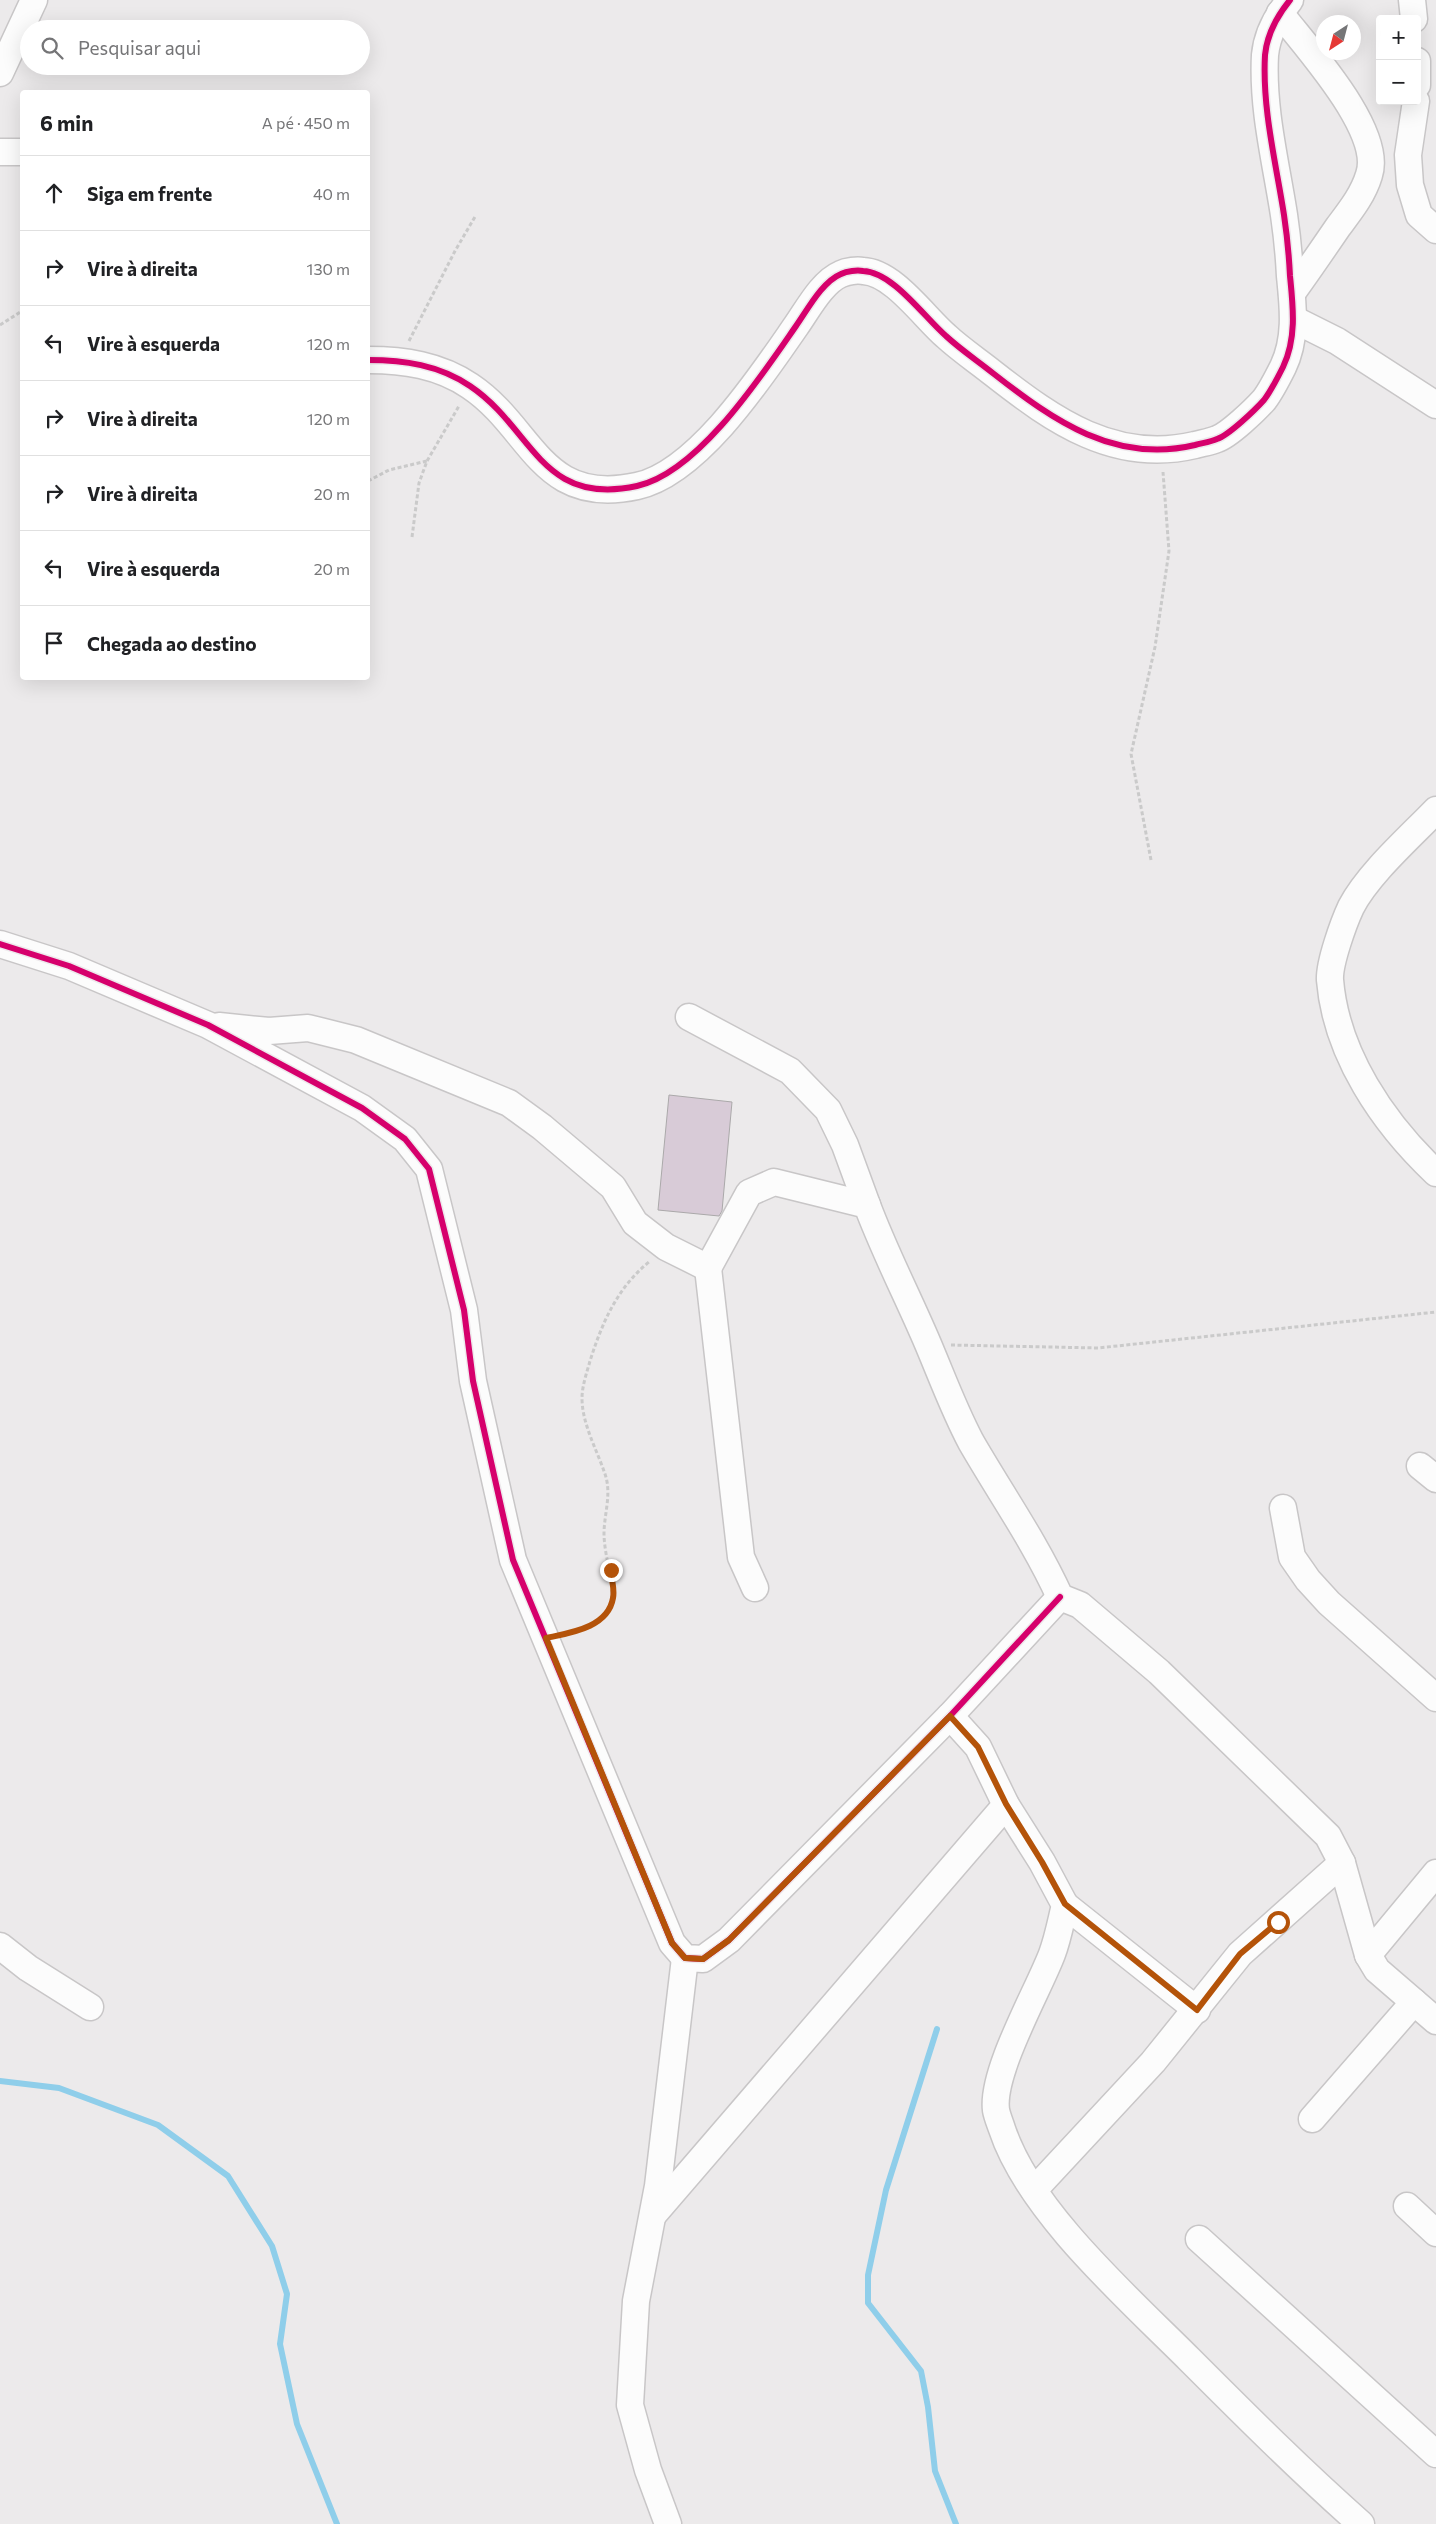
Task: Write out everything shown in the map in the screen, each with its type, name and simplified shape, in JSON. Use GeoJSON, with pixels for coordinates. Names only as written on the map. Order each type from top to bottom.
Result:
{"type":"FeatureCollection","features":[{"type":"Feature","properties":{"kind":"street"},"geometry":{"type":"LineString","coordinates":[[25,20],[34,0]]}},
{"type":"Feature","properties":{"kind":"street"},"geometry":{"type":"LineString","coordinates":[[1412,0],[1414,15]]}},
{"type":"Feature","properties":{"kind":"street"},"geometry":{"type":"LineString","coordinates":[[370,360],[401,360],[436,369],[471,386],[507,419],[542,461],[561,478],[586,486],[606,489],[639,486],[672,471],[711,437],[775,356],[820,292],[838,274],[860,270],[878,272],[894,285],[946,337],[1034,406],[1086,435],[1124,448],[1162,451],[1221,439],[1264,399],[1286,362],[1295,320],[1292,293],[1285,221],[1268,123],[1265,54],[1270,32],[1285,6],[1359,120],[1370,157],[1370,173],[1362,195],[1292,293]]}},
{"type":"Feature","properties":{"kind":"street"},"geometry":{"type":"LineString","coordinates":[[0,73],[20,30]]}},
{"type":"Feature","properties":{"kind":"street"},"geometry":{"type":"LineString","coordinates":[[1415,105],[1408,155],[1410,185],[1419,215],[1436,230]]}},
{"type":"Feature","properties":{"kind":"street"},"geometry":{"type":"LineString","coordinates":[[0,152],[20,152]]}},
{"type":"Feature","properties":{"kind":"street"},"geometry":{"type":"LineString","coordinates":[[1295,320],[1337,341],[1436,405]]}},
{"type":"Feature","properties":{"kind":"street"},"geometry":{"type":"LineString","coordinates":[[1436,810],[1368,882],[1352,906],[1339,938],[1330,978],[1339,1024],[1357,1072],[1386,1118],[1436,1172]]}},
{"type":"Feature","properties":{"kind":"street"},"geometry":{"type":"LineString","coordinates":[[0,944],[70,966],[208,1025],[362,1108],[405,1139],[429,1169],[464,1310],[473,1381],[513,1560],[672,1943],[685,1958],[703,1959],[729,1940],[950,1716],[1060,1597]]}},
{"type":"Feature","properties":{"kind":"street"},"geometry":{"type":"LineString","coordinates":[[689,1017],[790,1071],[828,1110],[845,1145],[884,1250],[928,1344],[946,1390],[971,1442],[1028,1534],[1060,1597],[1080,1605],[1192,1702],[1328,1836],[1342,1863],[1368,1954],[1376,1970],[1436,2021]]}},
{"type":"Feature","properties":{"kind":"street"},"geometry":{"type":"LineString","coordinates":[[208,1025],[269,1031],[308,1028],[356,1040],[509,1103],[542,1127],[613,1187],[635,1223],[666,1247],[708,1268]]}},
{"type":"Feature","properties":{"kind":"street"},"geometry":{"type":"LineString","coordinates":[[755,1588],[741,1557],[708,1268],[749,1194],[774,1182],[867,1205]]}},
{"type":"Feature","properties":{"kind":"street"},"geometry":{"type":"LineString","coordinates":[[1283,1508],[1292,1557],[1308,1580],[1330,1603],[1436,1698]]}},
{"type":"Feature","properties":{"kind":"street"},"geometry":{"type":"LineString","coordinates":[[950,1716],[978,1747],[1006,1804],[1042,1862],[1065,1904],[1197,2010]]}},
{"type":"Feature","properties":{"kind":"street"},"geometry":{"type":"LineString","coordinates":[[652,2216],[1006,1804]]}},
{"type":"Feature","properties":{"kind":"street"},"geometry":{"type":"LineString","coordinates":[[1034,2190],[1154,2062],[1240,1954],[1342,1863]]}},
{"type":"Feature","properties":{"kind":"street"},"geometry":{"type":"LineString","coordinates":[[1368,1954],[1436,1873]]}},
{"type":"Feature","properties":{"kind":"street"},"geometry":{"type":"LineString","coordinates":[[1065,1904],[1053,1953],[1031,1999],[1001,2075],[996,2109],[1008,2146],[1034,2190],[1063,2227],[1122,2294],[1273,2443],[1360,2524]]}},
{"type":"Feature","properties":{"kind":"street"},"geometry":{"type":"LineString","coordinates":[[0,1946],[28,1968],[90,2007]]}},
{"type":"Feature","properties":{"kind":"street"},"geometry":{"type":"LineString","coordinates":[[668,2524],[648,2470],[630,2405],[636,2301],[658,2186],[685,1958]]}},
{"type":"Feature","properties":{"kind":"street"},"geometry":{"type":"LineString","coordinates":[[1312,2119],[1414,2002]]}},
{"type":"Feature","properties":{"kind":"street"},"geometry":{"type":"LineString","coordinates":[[1407,2206],[1436,2233]]}},
{"type":"Feature","properties":{"kind":"street"},"geometry":{"type":"LineString","coordinates":[[1199,2239],[1436,2454]]}},
{"type":"Feature","properties":{"kind":"path"},"geometry":{"type":"LineString","coordinates":[[401,360],[417,322],[476,215]]}},
{"type":"Feature","properties":{"kind":"path"},"geometry":{"type":"LineString","coordinates":[[0,325],[20,312]]}},
{"type":"Feature","properties":{"kind":"path"},"geometry":{"type":"LineString","coordinates":[[412,537],[419,483],[427,461],[471,386]]}},
{"type":"Feature","properties":{"kind":"path"},"geometry":{"type":"LineString","coordinates":[[1151,860],[1131,754],[1155,647],[1169,551],[1162,451]]}},
{"type":"Feature","properties":{"kind":"path"},"geometry":{"type":"LineString","coordinates":[[370,480],[389,470],[427,461]]}},
{"type":"Feature","properties":{"kind":"path"},"geometry":{"type":"LineString","coordinates":[[546,1638],[582,1630],[602,1618],[613,1598],[604,1534],[608,1508],[606,1476],[585,1420],[582,1398],[586,1373],[602,1324],[633,1275],[666,1247]]}},
{"type":"Feature","properties":{"kind":"path"},"geometry":{"type":"LineString","coordinates":[[928,1344],[1098,1348],[1436,1312]]}},
{"type":"Feature","properties":{"kind":"building"},"geometry":{"type":"Polygon","coordinates":[[[669,1095],[732,1102],[722,1211],[719,1216],[658,1210],[669,1095]]]}},
{"type":"Feature","properties":{"kind":"waterway"},"geometry":{"type":"LineString","coordinates":[[937,2029],[886,2190],[868,2275],[868,2303],[921,2371],[928,2407],[935,2471],[956,2524]]}},
{"type":"Feature","properties":{"kind":"waterway"},"geometry":{"type":"LineString","coordinates":[[0,2081],[59,2088],[158,2125],[228,2176],[272,2246],[287,2294],[280,2344],[297,2424],[337,2524]]}},
{"type":"Feature","properties":{"kind":"cycle path"},"geometry":{"type":"LineString","coordinates":[[370,360],[421,365],[446,373],[470,386],[491,403],[541,460],[558,475],[579,485],[605,489],[637,486],[660,477],[683,462],[705,443],[747,395],[822,289],[841,274],[849,271],[861,271],[874,273],[886,279],[908,297],[937,328],[964,351],[1039,408],[1087,434],[1112,443],[1138,449],[1166,449],[1195,445],[1217,439],[1235,428],[1264,400],[1283,367],[1292,333],[1293,310],[1288,246],[1270,136],[1265,75],[1265,55],[1270,33],[1290,0]]}},
{"type":"Feature","properties":{"kind":"cycle path"},"geometry":{"type":"LineString","coordinates":[[0,944],[69,966],[208,1025],[362,1108],[405,1139],[429,1169],[464,1310],[473,1381],[513,1560],[672,1943],[685,1958],[703,1959],[729,1940],[950,1716],[1060,1597]]}},
{"type":"Feature","properties":{"kind":"route"},"geometry":{"type":"LineString","coordinates":[[611,1570],[613,1598],[602,1618],[582,1630],[546,1638],[672,1943],[685,1958],[703,1959],[729,1940],[848,1817],[950,1716],[978,1747],[1006,1804],[1042,1862],[1065,1904],[1197,2010],[1240,1954],[1259,1936],[1278,1922]]}}]}
